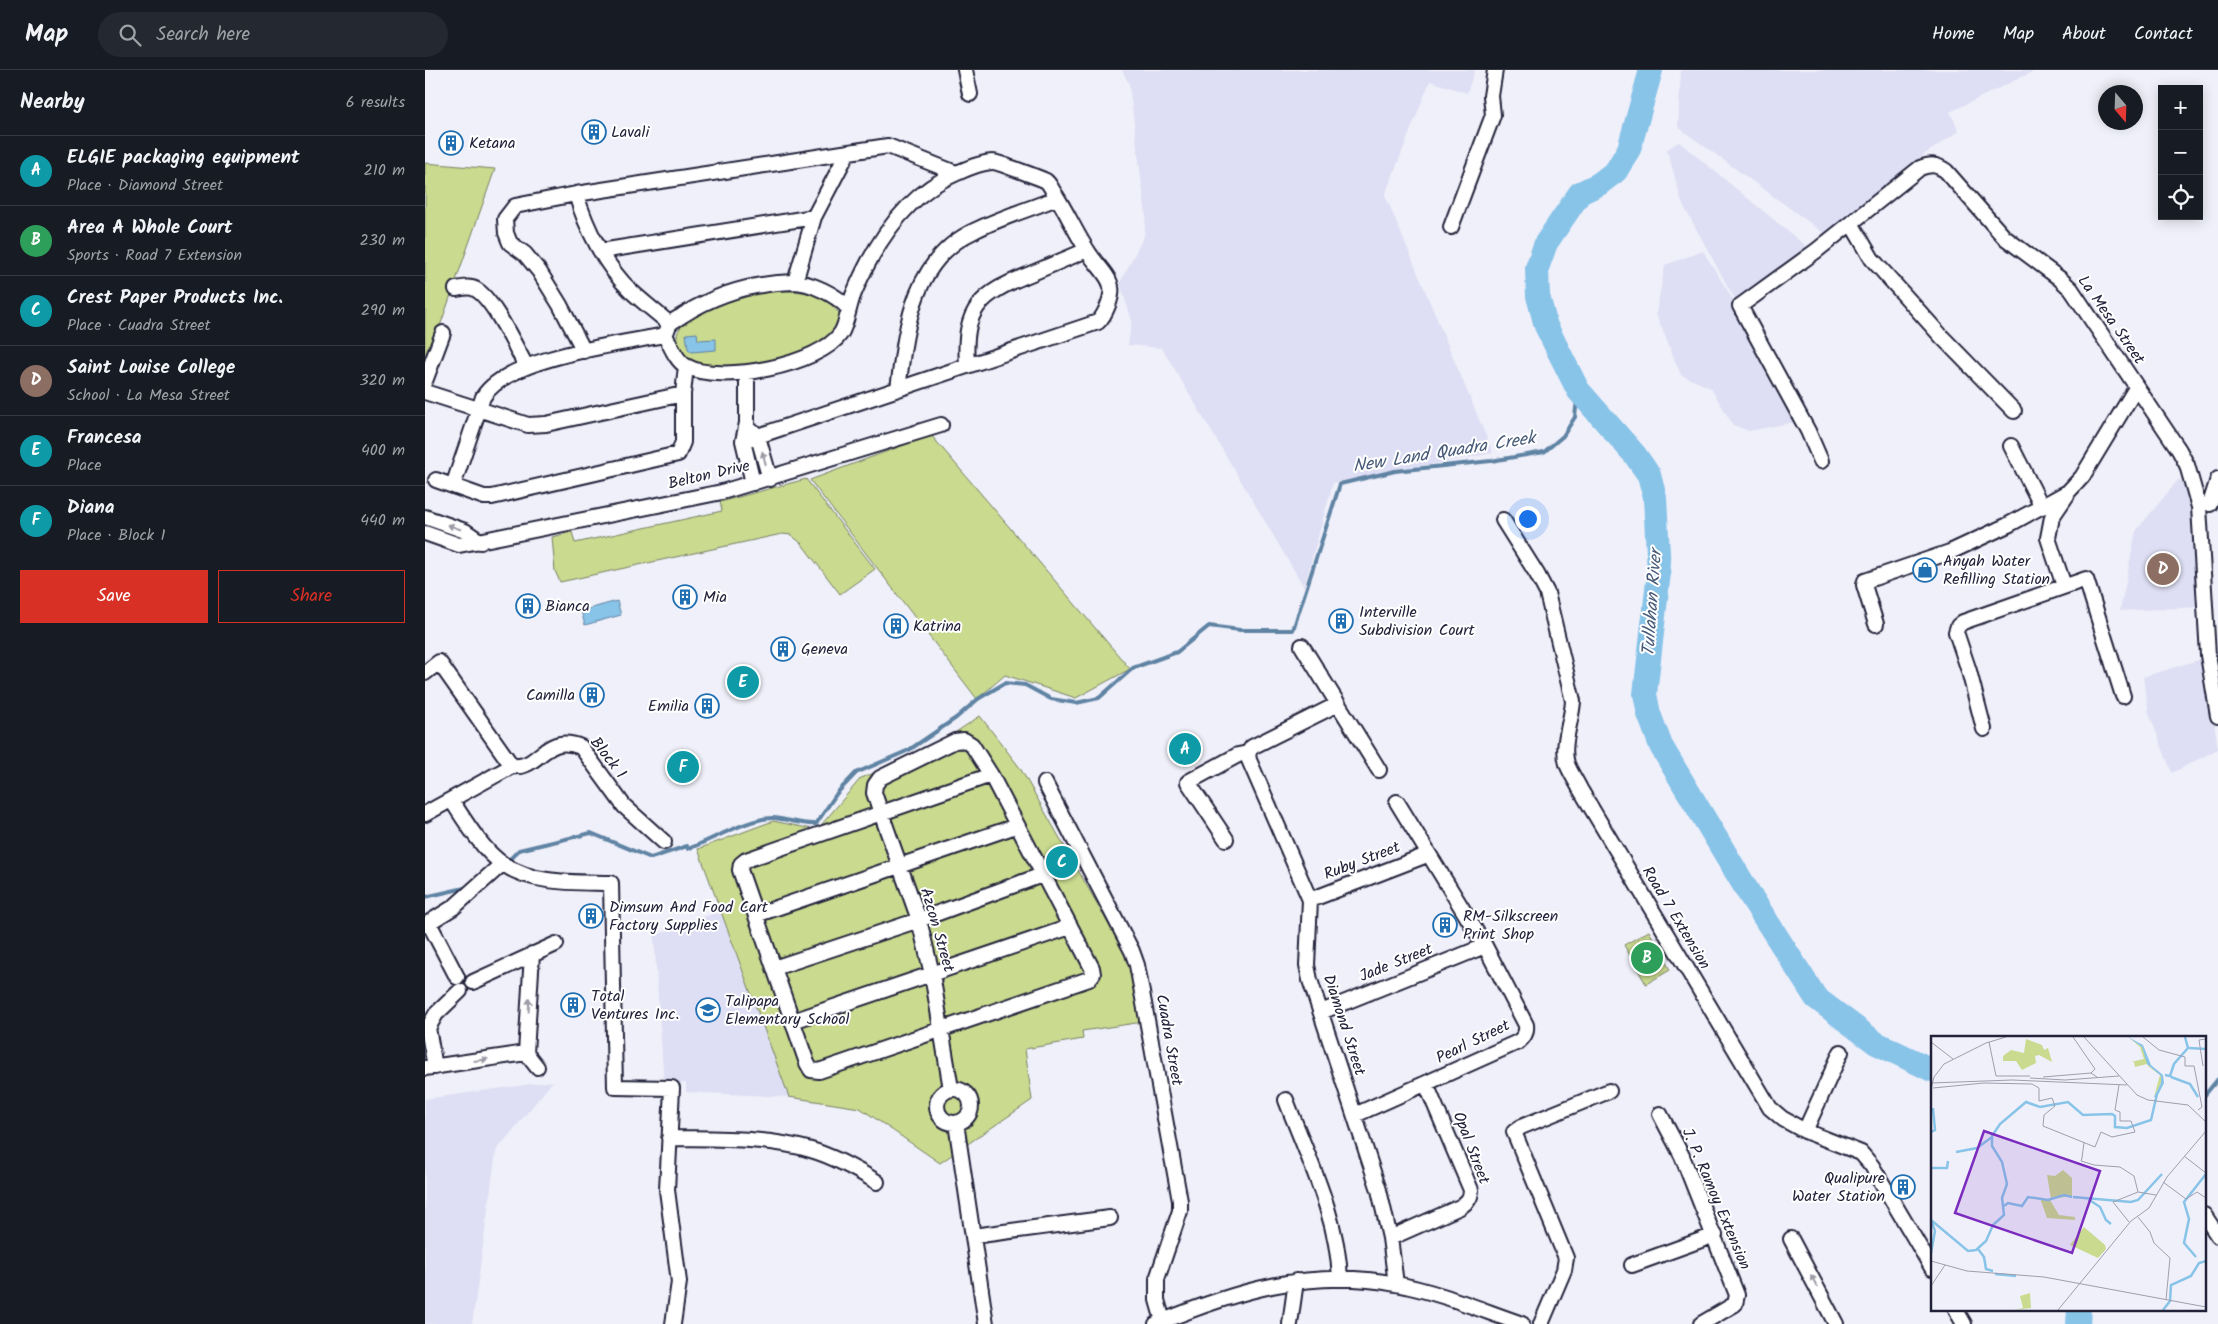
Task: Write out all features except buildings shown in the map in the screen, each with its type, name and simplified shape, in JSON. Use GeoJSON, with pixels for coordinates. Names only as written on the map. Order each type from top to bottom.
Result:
{"type":"FeatureCollection","features":[{"type":"Feature","properties":{"kind":"street"},"geometry":{"type":"LineString","coordinates":[[965,70],[969,94]]}},
{"type":"Feature","properties":{"kind":"street"},"geometry":{"type":"LineString","coordinates":[[1451,227],[1491,121],[1495,70]]}},
{"type":"Feature","properties":{"kind":"street"},"geometry":{"type":"LineString","coordinates":[[584,351],[560,305],[539,271],[525,254],[510,243],[506,233],[505,219],[515,206],[575,194],[887,146],[956,173]]}},
{"type":"Feature","properties":{"kind":"street"},"geometry":{"type":"LineString","coordinates":[[795,282],[814,217],[848,152]]}},
{"type":"Feature","properties":{"kind":"street"},"geometry":{"type":"LineString","coordinates":[[575,194],[583,219],[601,251],[613,270],[630,290],[668,329],[679,359],[686,366],[716,374],[747,373],[806,357],[819,350],[842,332],[848,308],[869,260],[886,232],[915,201],[934,185],[956,173],[993,162],[1046,181],[1087,250],[1110,283],[1112,289],[1103,316],[1098,322],[967,365],[758,438],[743,441]]}},
{"type":"Feature","properties":{"kind":"street","name":"La Mesa Street"},"geometry":{"type":"LineString","coordinates":[[1821,461],[1808,431],[1741,305],[1851,223],[1920,168],[1937,165],[1946,171],[2004,237],[2071,289],[2179,450],[2209,505],[2208,656],[2218,716]]}},
{"type":"Feature","properties":{"kind":"street"},"geometry":{"type":"LineString","coordinates":[[898,389],[913,300],[924,277],[960,238],[975,230],[1057,198]]}},
{"type":"Feature","properties":{"kind":"street"},"geometry":{"type":"LineString","coordinates":[[601,251],[814,217]]}},
{"type":"Feature","properties":{"kind":"street"},"geometry":{"type":"LineString","coordinates":[[1851,223],[1872,259],[1941,336],[2014,411]]}},
{"type":"Feature","properties":{"kind":"street"},"geometry":{"type":"LineString","coordinates":[[967,365],[965,344],[967,329],[977,306],[985,296],[1001,286],[1087,250]]}},
{"type":"Feature","properties":{"kind":"street"},"geometry":{"type":"LineString","coordinates":[[453,486],[478,410],[487,390],[503,377],[526,366],[668,329],[703,304],[729,292],[795,282],[827,292],[841,299],[848,308]]}},
{"type":"Feature","properties":{"kind":"street"},"geometry":{"type":"LineString","coordinates":[[456,289],[473,288],[483,294],[495,310],[526,366]]}},
{"type":"Feature","properties":{"kind":"street"},"geometry":{"type":"LineString","coordinates":[[425,380],[443,333]]}},
{"type":"Feature","properties":{"kind":"street"},"geometry":{"type":"LineString","coordinates":[[435,480],[484,497],[492,497],[678,454],[683,442],[683,394],[686,366]]}},
{"type":"Feature","properties":{"kind":"street"},"geometry":{"type":"LineString","coordinates":[[747,373],[747,423],[743,441],[753,483]]}},
{"type":"Feature","properties":{"kind":"street"},"geometry":{"type":"LineString","coordinates":[[2064,586],[2048,538],[2052,517],[2068,492],[2082,477],[2137,388]]}},
{"type":"Feature","properties":{"kind":"street"},"geometry":{"type":"LineString","coordinates":[[425,392],[528,424],[546,424],[683,394]]}},
{"type":"Feature","properties":{"kind":"street"},"geometry":{"type":"LineString","coordinates":[[747,423],[758,438],[769,479]]}},
{"type":"Feature","properties":{"kind":"street","name":"Belton Drive"},"geometry":{"type":"LineString","coordinates":[[425,532],[459,545],[481,542],[722,492],[941,425]]}},
{"type":"Feature","properties":{"kind":"street"},"geometry":{"type":"LineString","coordinates":[[2011,446],[2042,507]]}},
{"type":"Feature","properties":{"kind":"street"},"geometry":{"type":"LineString","coordinates":[[2209,505],[2218,479]]}},
{"type":"Feature","properties":{"kind":"street"},"geometry":{"type":"LineString","coordinates":[[1876,624],[1865,581],[1949,552],[2042,507],[2068,492]]}},
{"type":"Feature","properties":{"kind":"street"},"geometry":{"type":"LineString","coordinates":[[425,517],[465,530],[481,542]]}},
{"type":"Feature","properties":{"kind":"street","name":"Road 7 Extension"},"geometry":{"type":"LineString","coordinates":[[1503,520],[1547,593],[1573,701],[1565,746],[1567,763],[1575,780],[1770,1108],[1783,1119],[1805,1131],[1861,1153],[1872,1166],[1931,1266]]}},
{"type":"Feature","properties":{"kind":"street"},"geometry":{"type":"LineString","coordinates":[[1984,729],[1969,671],[1956,632],[1958,626],[1963,622],[2086,579],[2123,696]]}},
{"type":"Feature","properties":{"kind":"street"},"geometry":{"type":"LineString","coordinates":[[1302,646],[1379,770]]}},
{"type":"Feature","properties":{"kind":"street"},"geometry":{"type":"LineString","coordinates":[[425,673],[439,662],[512,766]]}},
{"type":"Feature","properties":{"kind":"street"},"geometry":{"type":"LineString","coordinates":[[1226,839],[1188,782],[1239,755],[1248,753],[1252,747],[1338,704]]}},
{"type":"Feature","properties":{"kind":"street","name":"Azcon Street"},"geometry":{"type":"LineString","coordinates":[[951,1090],[932,974],[919,920],[880,813],[874,793],[875,785],[880,778],[955,741],[964,740],[971,745],[991,775]]}},
{"type":"Feature","properties":{"kind":"street","name":"Block 1"},"geometry":{"type":"LineString","coordinates":[[425,814],[512,766],[527,763],[552,746],[561,742],[570,742],[581,747],[624,806],[664,842]]}},
{"type":"Feature","properties":{"kind":"street","name":"Diamond Street"},"geometry":{"type":"LineString","coordinates":[[1248,753],[1249,760],[1310,900],[1307,965],[1310,980],[1379,1190],[1390,1238],[1396,1284]]}},
{"type":"Feature","properties":{"kind":"street"},"geometry":{"type":"LineString","coordinates":[[991,775],[1015,826],[1092,968],[1093,974],[1089,979],[942,1030],[819,1071],[811,1070],[740,870],[741,864],[746,860],[991,775]]}},
{"type":"Feature","properties":{"kind":"street","name":"Cuadra Street"},"geometry":{"type":"LineString","coordinates":[[1045,783],[1132,951],[1137,965],[1180,1202],[1180,1211],[1157,1279],[1159,1322]]}},
{"type":"Feature","properties":{"kind":"street"},"geometry":{"type":"LineString","coordinates":[[451,801],[470,827],[502,864],[529,876],[543,879],[611,883],[615,1087],[672,1088],[667,1190],[679,1282],[673,1324]]}},
{"type":"Feature","properties":{"kind":"street","name":"Pearl Street"},"geometry":{"type":"LineString","coordinates":[[1355,1115],[1518,1042],[1527,1031],[1526,1025],[1485,946],[1427,855],[1397,802]]}},
{"type":"Feature","properties":{"kind":"street"},"geometry":{"type":"LineString","coordinates":[[756,915],[1015,826]]}},
{"type":"Feature","properties":{"kind":"street","name":"Ruby Street"},"geometry":{"type":"LineString","coordinates":[[1310,900],[1427,855]]}},
{"type":"Feature","properties":{"kind":"street"},"geometry":{"type":"LineString","coordinates":[[463,981],[429,923],[467,896],[502,864]]}},
{"type":"Feature","properties":{"kind":"street"},"geometry":{"type":"LineString","coordinates":[[774,968],[919,920],[1042,875]]}},
{"type":"Feature","properties":{"kind":"street"},"geometry":{"type":"LineString","coordinates":[[793,1021],[1070,927]]}},
{"type":"Feature","properties":{"kind":"street"},"geometry":{"type":"LineString","coordinates":[[526,1054],[430,1068],[428,1028],[436,1014],[463,981],[556,944]]}},
{"type":"Feature","properties":{"kind":"street","name":"Jade Street"},"geometry":{"type":"LineString","coordinates":[[1321,1012],[1485,946]]}},
{"type":"Feature","properties":{"kind":"street"},"geometry":{"type":"LineString","coordinates":[[532,954],[526,1054],[537,1067]]}},
{"type":"Feature","properties":{"kind":"street"},"geometry":{"type":"LineString","coordinates":[[1805,1131],[1841,1052]]}},
{"type":"Feature","properties":{"kind":"street","name":"Opal Street"},"geometry":{"type":"LineString","coordinates":[[1390,1238],[1460,1207],[1471,1196],[1471,1190],[1426,1084]]}},
{"type":"Feature","properties":{"kind":"street"},"geometry":{"type":"LineString","coordinates":[[951,1090],[957,1090],[967,1096],[971,1107],[966,1117],[956,1123],[945,1120],[938,1112],[937,1106],[941,1095],[951,1090]]}},
{"type":"Feature","properties":{"kind":"street"},"geometry":{"type":"LineString","coordinates":[[1541,1324],[1564,1270],[1566,1258],[1514,1132],[1521,1127],[1609,1091]]}},
{"type":"Feature","properties":{"kind":"street"},"geometry":{"type":"LineString","coordinates":[[1286,1100],[1326,1205],[1339,1259],[1341,1279]]}},
{"type":"Feature","properties":{"kind":"street","name":"J. P. Ramoy Extension"},"geometry":{"type":"LineString","coordinates":[[1660,1114],[1682,1156],[1715,1235],[1737,1299],[1735,1304],[1701,1324]]}},
{"type":"Feature","properties":{"kind":"street"},"geometry":{"type":"LineString","coordinates":[[956,1123],[985,1324]]}},
{"type":"Feature","properties":{"kind":"street"},"geometry":{"type":"LineString","coordinates":[[669,1138],[753,1141],[811,1150],[849,1166],[877,1182]]}},
{"type":"Feature","properties":{"kind":"street"},"geometry":{"type":"LineString","coordinates":[[2205,1216],[2218,1236]]}},
{"type":"Feature","properties":{"kind":"street"},"geometry":{"type":"LineString","coordinates":[[973,1236],[1110,1218]]}},
{"type":"Feature","properties":{"kind":"street"},"geometry":{"type":"LineString","coordinates":[[1632,1265],[1715,1235]]}},
{"type":"Feature","properties":{"kind":"street"},"geometry":{"type":"LineString","coordinates":[[1791,1239],[1836,1324]]}},
{"type":"Feature","properties":{"kind":"street"},"geometry":{"type":"LineString","coordinates":[[1159,1322],[1240,1292],[1319,1278],[1396,1284],[1446,1298],[1523,1324]]}},
{"type":"Feature","properties":{"kind":"street"},"geometry":{"type":"LineString","coordinates":[[1290,1324],[1296,1281]]}},
{"type":"Feature","properties":{"kind":"street"},"geometry":{"type":"LineString","coordinates":[[1957,1312],[1964,1324]]}},
{"type":"Feature","properties":{"kind":"shaded area"},"geometry":{"type":"Polygon","coordinates":[[[1122,70],[1475,70],[1467,93],[1430,81],[1385,195],[1493,453],[1333,483],[1304,587],[1162,348],[1128,345],[1132,321],[1120,283],[1144,236],[1146,216],[1129,84],[1122,70]]]}},
{"type":"Feature","properties":{"kind":"shaded area"},"geometry":{"type":"Polygon","coordinates":[[[1681,70],[2036,70],[1950,112],[1959,131],[1922,156],[1824,233],[1678,127],[1681,70]]]}},
{"type":"Feature","properties":{"kind":"shaded area"},"geometry":{"type":"Polygon","coordinates":[[[1679,142],[1807,247],[1796,259],[1737,303],[1682,203],[1667,149],[1679,142]]]}},
{"type":"Feature","properties":{"kind":"shaded area"},"geometry":{"type":"Polygon","coordinates":[[[1703,251],[1740,311],[1748,338],[1790,412],[1800,421],[1749,431],[1733,425],[1711,388],[1681,375],[1656,314],[1665,265],[1703,251]]]}},
{"type":"Feature","properties":{"kind":"shaded area"},"geometry":{"type":"Polygon","coordinates":[[[2179,479],[2191,493],[2199,607],[2120,611],[2136,531],[2179,479]]]}},
{"type":"Feature","properties":{"kind":"shaded area"},"geometry":{"type":"Polygon","coordinates":[[[2205,658],[2218,749],[2172,773],[2149,713],[2143,677],[2205,658]]]}},
{"type":"Feature","properties":{"kind":"shaded area","name":"Talipapa Elementary School"},"geometry":{"type":"Polygon","coordinates":[[[720,911],[789,1097],[686,1092],[686,1083],[664,1085],[654,936],[720,911]]]}},
{"type":"Feature","properties":{"kind":"shaded area"},"geometry":{"type":"Polygon","coordinates":[[[553,1081],[496,1151],[472,1324],[425,1324],[425,1099],[553,1081]]]}},
{"type":"Feature","properties":{"kind":"green space"},"geometry":{"type":"Polygon","coordinates":[[[425,163],[495,169],[425,369],[425,163]]]}},
{"type":"Feature","properties":{"kind":"green space"},"geometry":{"type":"Polygon","coordinates":[[[767,290],[815,295],[831,305],[839,313],[838,324],[834,331],[826,338],[805,350],[762,364],[747,366],[709,365],[694,361],[681,351],[677,341],[679,330],[686,321],[698,313],[728,300],[767,290]]]}},
{"type":"Feature","properties":{"kind":"green space"},"geometry":{"type":"Polygon","coordinates":[[[931,435],[1130,669],[1076,698],[1005,675],[977,699],[810,480],[931,435]]]}},
{"type":"Feature","properties":{"kind":"green space"},"geometry":{"type":"Polygon","coordinates":[[[806,479],[875,569],[840,594],[801,543],[791,535],[782,534],[560,582],[555,571],[552,537],[572,532],[575,543],[722,511],[720,502],[806,479]]]}},
{"type":"Feature","properties":{"kind":"green space"},"geometry":{"type":"Polygon","coordinates":[[[980,716],[1020,768],[1129,960],[1143,1022],[1082,1031],[1083,1039],[1025,1049],[1032,1100],[940,1163],[860,1108],[789,1097],[698,849],[773,821],[817,830],[861,778],[920,756],[980,716]]]}},
{"type":"Feature","properties":{"kind":"green space"},"geometry":{"type":"Polygon","coordinates":[[[1649,931],[1670,970],[1646,984],[1624,945],[1649,931]]]}},
{"type":"Feature","properties":{"kind":"water"},"geometry":{"type":"Polygon","coordinates":[[[697,333],[698,340],[716,339],[716,350],[692,352],[688,349],[686,334],[697,333]]]}},
{"type":"Feature","properties":{"kind":"water"},"geometry":{"type":"Polygon","coordinates":[[[617,601],[621,615],[585,625],[581,611],[617,601]]]}},
{"type":"Feature","properties":{"kind":"waterway","name":"Tullahan River"},"geometry":{"type":"LineString","coordinates":[[1651,70],[1629,149],[1616,171],[1599,184],[1580,193],[1546,243],[1537,268],[1538,296],[1546,326],[1578,390],[1635,455],[1649,475],[1655,498],[1659,572],[1645,694],[1649,714],[1661,746],[1750,895],[1816,998],[1876,1043],[1931,1070]]}},
{"type":"Feature","properties":{"kind":"waterway","name":"New Land Quadra Creek"},"geometry":{"type":"LineString","coordinates":[[688,849],[742,825],[764,819],[784,819],[805,824],[816,824],[837,793],[856,773],[909,750],[956,718],[978,699],[1005,683],[1025,685],[1051,699],[1076,703],[1099,698],[1133,668],[1177,652],[1209,626],[1240,630],[1293,630],[1340,484],[1395,471],[1491,461],[1544,452],[1563,436],[1575,417],[1578,390]]}},
{"type":"Feature","properties":{"kind":"waterway"},"geometry":{"type":"LineString","coordinates":[[506,863],[519,850],[591,833],[651,858],[687,846]]}},
{"type":"Feature","properties":{"kind":"waterway"},"geometry":{"type":"LineString","coordinates":[[425,897],[469,887]]}},
{"type":"Feature","properties":{"kind":"waterway"},"geometry":{"type":"LineString","coordinates":[[2205,1095],[2218,1079]]}},
{"type":"Feature","properties":{"kind":"waterway","name":"Tullahan River"},"geometry":{"type":"LineString","coordinates":[[2078,1324],[2079,1312]]}},
{"type":"Feature","properties":{"kind":"place","name":"Lavali"},"geometry":{"type":"Point","coordinates":[594,132]}},
{"type":"Feature","properties":{"kind":"place","name":"Ketana"},"geometry":{"type":"Point","coordinates":[451,143]}},
{"type":"Feature","properties":{"kind":"place","name":"Saint Louise College"},"geometry":{"type":"Point","coordinates":[2163,569]}},
{"type":"Feature","properties":{"kind":"place","name":"Anyah Water Refilling Station"},"geometry":{"type":"Point","coordinates":[1925,570]}},
{"type":"Feature","properties":{"kind":"place","name":"Mia"},"geometry":{"type":"Point","coordinates":[685,597]}},
{"type":"Feature","properties":{"kind":"place","name":"Bianca"},"geometry":{"type":"Point","coordinates":[528,606]}},
{"type":"Feature","properties":{"kind":"place","name":"Interville Subdivision Court"},"geometry":{"type":"Point","coordinates":[1341,621]}},
{"type":"Feature","properties":{"kind":"place","name":"Katrina"},"geometry":{"type":"Point","coordinates":[896,626]}},
{"type":"Feature","properties":{"kind":"place","name":"Geneva"},"geometry":{"type":"Point","coordinates":[783,649]}},
{"type":"Feature","properties":{"kind":"place","name":"Francesa"},"geometry":{"type":"Point","coordinates":[743,682]}},
{"type":"Feature","properties":{"kind":"place","name":"Camilla"},"geometry":{"type":"Point","coordinates":[592,695]}},
{"type":"Feature","properties":{"kind":"place","name":"Emilia"},"geometry":{"type":"Point","coordinates":[707,706]}},
{"type":"Feature","properties":{"kind":"place","name":"ELGIE packaging equipment"},"geometry":{"type":"Point","coordinates":[1185,749]}},
{"type":"Feature","properties":{"kind":"place","name":"Diana"},"geometry":{"type":"Point","coordinates":[683,767]}},
{"type":"Feature","properties":{"kind":"place","name":"Crest Paper Products Inc."},"geometry":{"type":"Point","coordinates":[1062,862]}},
{"type":"Feature","properties":{"kind":"place","name":"Dimsum And Food Cart Factory Supplies"},"geometry":{"type":"Point","coordinates":[591,916]}},
{"type":"Feature","properties":{"kind":"place","name":"RM-Silkscreen Print Shop"},"geometry":{"type":"Point","coordinates":[1445,925]}},
{"type":"Feature","properties":{"kind":"place","name":"Area A Whole Court"},"geometry":{"type":"Point","coordinates":[1647,958]}},
{"type":"Feature","properties":{"kind":"place","name":"Total Ventures Inc."},"geometry":{"type":"Point","coordinates":[573,1005]}},
{"type":"Feature","properties":{"kind":"place","name":"Talipapa Elementary School"},"geometry":{"type":"Point","coordinates":[708,1010]}},
{"type":"Feature","properties":{"kind":"place","name":"Qualipure Water Station"},"geometry":{"type":"Point","coordinates":[1903,1187]}}]}
